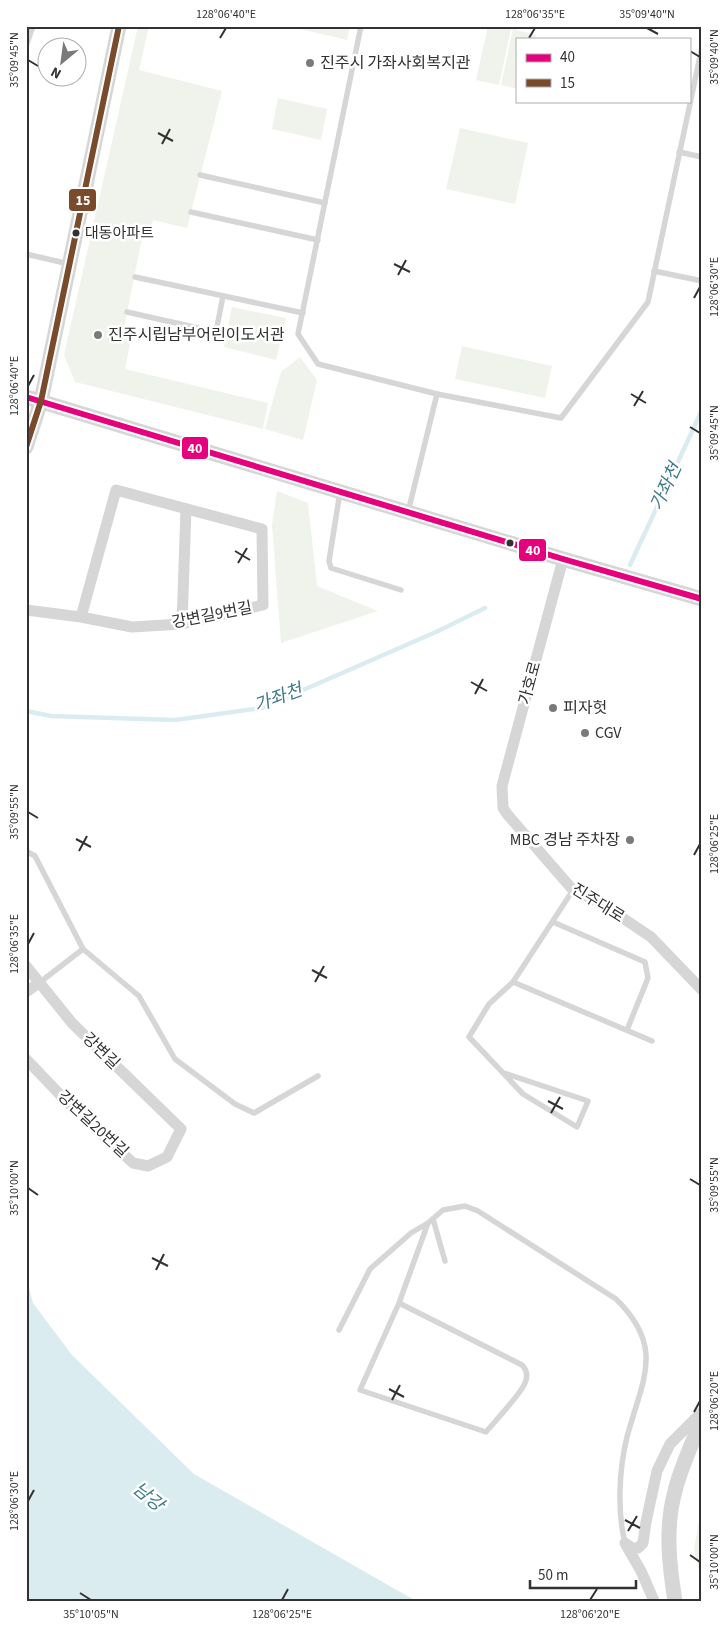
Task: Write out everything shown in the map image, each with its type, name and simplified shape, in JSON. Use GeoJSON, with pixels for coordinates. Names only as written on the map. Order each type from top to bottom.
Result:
{"type":"FeatureCollection","features":[{"type":"Feature","properties":{"kind":"street"},"geometry":{"type":"LineString","coordinates":[[26,447],[41,401],[119,26]]}},
{"type":"Feature","properties":{"kind":"street"},"geometry":{"type":"LineString","coordinates":[[26,397],[563,559],[702,598]]}},
{"type":"Feature","properties":{"kind":"street","name":"강변길9번길"},"geometry":{"type":"LineString","coordinates":[[26,610],[81,617],[132,627],[182,624],[264,605],[262,529],[116,490],[81,617]]}},
{"type":"Feature","properties":{"kind":"street"},"geometry":{"type":"LineString","coordinates":[[182,624],[186,509]]}},
{"type":"Feature","properties":{"kind":"street","name":"가호로"},"geometry":{"type":"LineString","coordinates":[[503,808],[502,786],[563,559]]}},
{"type":"Feature","properties":{"kind":"street","name":"진주대로"},"geometry":{"type":"LineString","coordinates":[[503,808],[573,890],[599,902],[651,937],[702,990]]}},
{"type":"Feature","properties":{"kind":"street","name":"강변길"},"geometry":{"type":"LineString","coordinates":[[26,966],[72,1023],[181,1129]]}},
{"type":"Feature","properties":{"kind":"street"},"geometry":{"type":"LineString","coordinates":[[26,992],[39,983]]}},
{"type":"Feature","properties":{"kind":"street","name":"강변길20번길"},"geometry":{"type":"LineString","coordinates":[[26,1059],[68,1103],[134,1162],[148,1166],[167,1156],[181,1129]]}},
{"type":"Feature","properties":{"kind":"street"},"geometry":{"type":"LineString","coordinates":[[625,1543],[632,1548],[638,1548],[643,1543],[657,1471],[670,1444],[702,1412]]}},
{"type":"Feature","properties":{"kind":"street"},"geometry":{"type":"LineString","coordinates":[[675,1601],[669,1560],[669,1527],[675,1491],[702,1419]]}},
{"type":"Feature","properties":{"kind":"street"},"geometry":{"type":"LineString","coordinates":[[625,1543],[641,1571],[654,1601]]}},
{"type":"Feature","properties":{"kind":"lane"},"geometry":{"type":"LineString","coordinates":[[26,46],[33,26]]}},
{"type":"Feature","properties":{"kind":"lane"},"geometry":{"type":"LineString","coordinates":[[361,26],[298,334],[318,364],[437,394],[561,418],[648,302],[702,47]]}},
{"type":"Feature","properties":{"kind":"lane"},"geometry":{"type":"LineString","coordinates":[[680,152],[702,157]]}},
{"type":"Feature","properties":{"kind":"lane"},"geometry":{"type":"LineString","coordinates":[[200,175],[325,203]]}},
{"type":"Feature","properties":{"kind":"lane"},"geometry":{"type":"LineString","coordinates":[[191,212],[318,240]]}},
{"type":"Feature","properties":{"kind":"lane"},"geometry":{"type":"LineString","coordinates":[[26,254],[68,264]]}},
{"type":"Feature","properties":{"kind":"lane"},"geometry":{"type":"LineString","coordinates":[[654,271],[702,281]]}},
{"type":"Feature","properties":{"kind":"lane"},"geometry":{"type":"LineString","coordinates":[[135,277],[303,313]]}},
{"type":"Feature","properties":{"kind":"lane"},"geometry":{"type":"LineString","coordinates":[[127,312],[216,332],[223,296]]}},
{"type":"Feature","properties":{"kind":"lane"},"geometry":{"type":"LineString","coordinates":[[408,512],[437,394]]}},
{"type":"Feature","properties":{"kind":"lane"},"geometry":{"type":"LineString","coordinates":[[340,492],[329,561],[331,568],[401,590]]}},
{"type":"Feature","properties":{"kind":"lane"},"geometry":{"type":"LineString","coordinates":[[26,851],[35,856],[83,949],[139,996],[175,1059],[235,1104],[254,1113],[318,1076]]}},
{"type":"Feature","properties":{"kind":"lane"},"geometry":{"type":"LineString","coordinates":[[504,1072],[588,1101],[577,1127],[523,1094],[469,1037],[489,1004],[513,982],[573,890]]}},
{"type":"Feature","properties":{"kind":"lane"},"geometry":{"type":"LineString","coordinates":[[553,922],[645,962],[648,978],[627,1030]]}},
{"type":"Feature","properties":{"kind":"lane"},"geometry":{"type":"LineString","coordinates":[[39,983],[83,949]]}},
{"type":"Feature","properties":{"kind":"lane"},"geometry":{"type":"LineString","coordinates":[[513,982],[652,1041]]}},
{"type":"Feature","properties":{"kind":"lane"},"geometry":{"type":"LineString","coordinates":[[339,1330],[370,1269],[411,1233],[444,1210],[465,1206],[478,1210],[616,1299],[635,1321],[646,1344],[647,1366],[627,1438],[621,1480],[621,1525],[625,1543]]}},
{"type":"Feature","properties":{"kind":"lane"},"geometry":{"type":"LineString","coordinates":[[430,1221],[445,1262]]}},
{"type":"Feature","properties":{"kind":"lane"},"geometry":{"type":"LineString","coordinates":[[398,1303],[522,1365],[526,1370],[527,1376],[523,1388],[486,1432],[360,1390],[398,1303],[430,1221]]}},
{"type":"Feature","properties":{"kind":"shaded area"},"geometry":{"type":"Polygon","coordinates":[[[138,26],[149,26],[139,70],[222,91],[187,228],[153,220],[150,233],[143,233],[123,333],[132,334],[125,369],[268,403],[263,429],[75,382],[64,355],[138,26]]]}},
{"type":"Feature","properties":{"kind":"shaded area"},"geometry":{"type":"Polygon","coordinates":[[[288,26],[350,26],[347,40],[288,26]]]}},
{"type":"Feature","properties":{"kind":"shaded area"},"geometry":{"type":"Polygon","coordinates":[[[488,26],[511,29],[499,85],[476,80],[488,26]]]}},
{"type":"Feature","properties":{"kind":"shaded area"},"geometry":{"type":"Polygon","coordinates":[[[513,29],[536,35],[535,38],[516,38],[516,89],[501,85],[513,29]]]}},
{"type":"Feature","properties":{"kind":"shaded area"},"geometry":{"type":"Polygon","coordinates":[[[278,98],[327,109],[321,140],[272,129],[278,98]]]}},
{"type":"Feature","properties":{"kind":"shaded area"},"geometry":{"type":"Polygon","coordinates":[[[460,128],[528,143],[515,204],[446,189],[460,128]]]}},
{"type":"Feature","properties":{"kind":"shaded area"},"geometry":{"type":"Polygon","coordinates":[[[232,307],[286,318],[276,360],[224,347],[232,307]]]}},
{"type":"Feature","properties":{"kind":"shaded area"},"geometry":{"type":"Polygon","coordinates":[[[462,346],[552,366],[545,398],[455,379],[462,346]]]}},
{"type":"Feature","properties":{"kind":"shaded area"},"geometry":{"type":"Polygon","coordinates":[[[300,357],[317,380],[303,440],[265,429],[281,372],[300,357]]]}},
{"type":"Feature","properties":{"kind":"shaded area"},"geometry":{"type":"Polygon","coordinates":[[[277,491],[308,503],[317,586],[378,611],[281,643],[272,525],[277,491]]]}},
{"type":"Feature","properties":{"kind":"shaded area"},"geometry":{"type":"Polygon","coordinates":[[[702,1505],[702,1585],[694,1549],[702,1505]]]}},
{"type":"Feature","properties":{"kind":"water","name":"남강"},"geometry":{"type":"Polygon","coordinates":[[[26,1276],[33,1303],[72,1355],[194,1474],[416,1601],[26,1601],[26,1276]]]}},
{"type":"Feature","properties":{"kind":"waterway","name":"가좌천"},"geometry":{"type":"LineString","coordinates":[[630,565],[702,410]]}},
{"type":"Feature","properties":{"kind":"waterway","name":"가좌천"},"geometry":{"type":"LineString","coordinates":[[26,711],[51,716],[175,720],[262,708],[436,632],[485,608]]}},
{"type":"Feature","properties":{"kind":"transit line","name":"15"},"geometry":{"type":"LineString","coordinates":[[26,447],[41,401],[119,26]]}},
{"type":"Feature","properties":{"kind":"transit line","name":"40"},"geometry":{"type":"LineString","coordinates":[[26,397],[702,599]]}},
{"type":"Feature","properties":{"kind":"place","name":"진주시 가좌사회복지관"},"geometry":{"type":"Point","coordinates":[310,63]}},
{"type":"Feature","properties":{"kind":"place","name":"대동아파트"},"geometry":{"type":"Point","coordinates":[76,233]}},
{"type":"Feature","properties":{"kind":"place","name":"진주시립남부어린이도서관"},"geometry":{"type":"Point","coordinates":[98,335]}},
{"type":"Feature","properties":{"kind":"place","name":"피자헛"},"geometry":{"type":"Point","coordinates":[553,708]}},
{"type":"Feature","properties":{"kind":"place","name":"CGV"},"geometry":{"type":"Point","coordinates":[585,733]}},
{"type":"Feature","properties":{"kind":"place","name":"MBC 경남 주차장"},"geometry":{"type":"Point","coordinates":[630,840]}}]}
